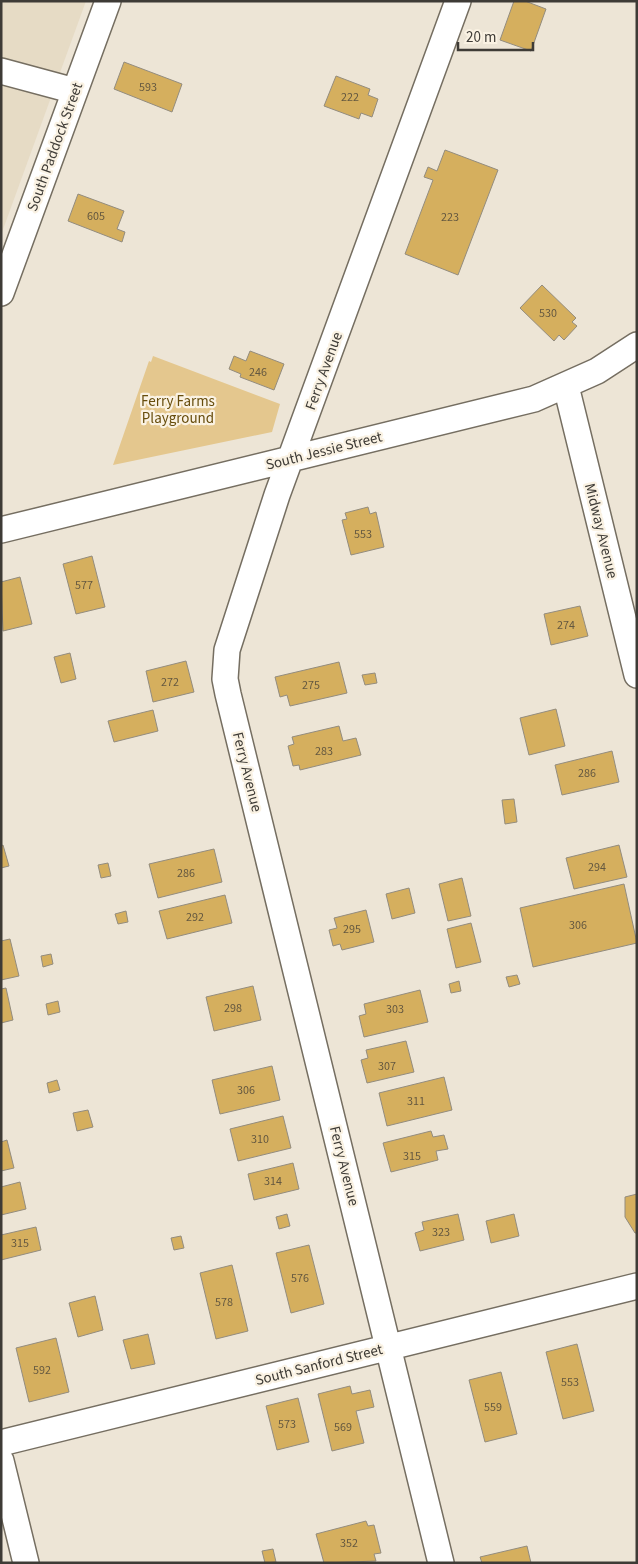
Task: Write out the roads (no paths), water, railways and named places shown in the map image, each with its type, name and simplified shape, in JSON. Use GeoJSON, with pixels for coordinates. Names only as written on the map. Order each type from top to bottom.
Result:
{"type":"FeatureCollection","features":[{"type":"Feature","properties":{"kind":"street","name":"South Paddock Street"},"geometry":{"type":"LineString","coordinates":[[1,293],[108,1]]}},
{"type":"Feature","properties":{"kind":"street","name":"Ferry Avenue"},"geometry":{"type":"LineString","coordinates":[[441,1563],[226,679],[226,657],[230,636],[290,459],[458,1]]}},
{"type":"Feature","properties":{"kind":"street"},"geometry":{"type":"LineString","coordinates":[[1,71],[75,91]]}},
{"type":"Feature","properties":{"kind":"street","name":"South Jessie Street"},"geometry":{"type":"LineString","coordinates":[[1,530],[534,398],[598,371],[637,346]]}},
{"type":"Feature","properties":{"kind":"street","name":"Midway Avenue"},"geometry":{"type":"LineString","coordinates":[[566,386],[637,675]]}},
{"type":"Feature","properties":{"kind":"street","name":"South Sanford Street"},"geometry":{"type":"LineString","coordinates":[[1,1443],[637,1286]]}},
{"type":"Feature","properties":{"kind":"street"},"geometry":{"type":"LineString","coordinates":[[1,1461],[26,1563]]}},
{"type":"Feature","properties":{"kind":"park label","name":"Ferry Farms Playground"},"geometry":{"type":"Point","coordinates":[178,410]}}]}
